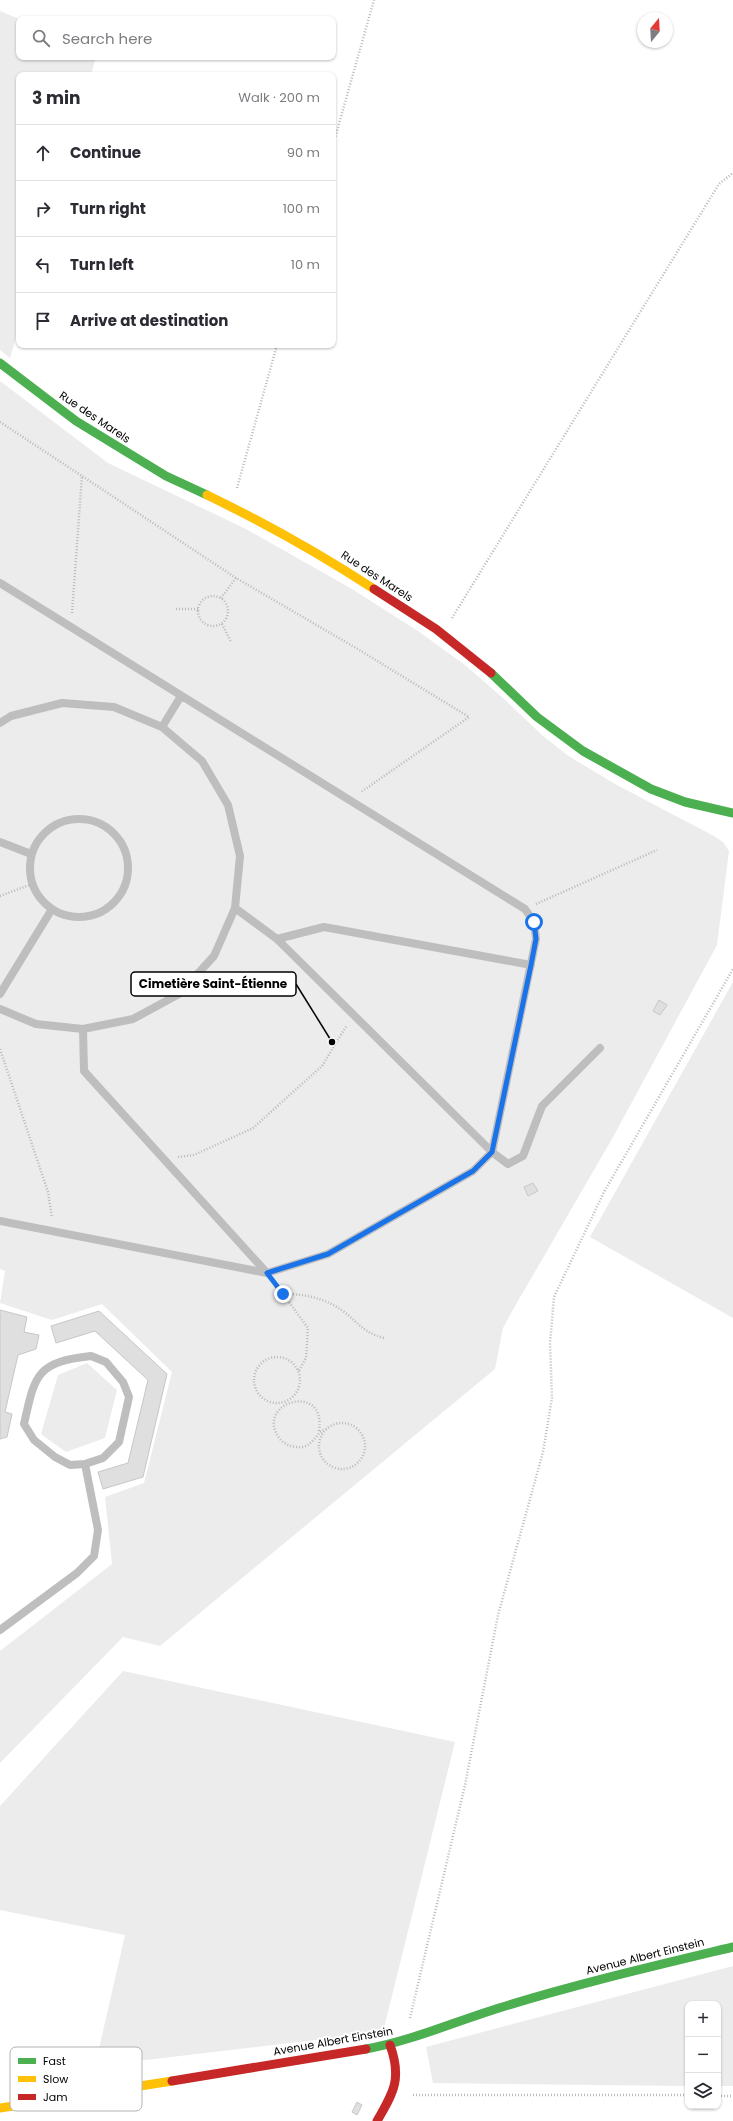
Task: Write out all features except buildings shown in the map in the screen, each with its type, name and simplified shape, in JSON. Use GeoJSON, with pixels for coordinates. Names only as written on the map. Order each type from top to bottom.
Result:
{"type":"FeatureCollection","features":[{"type":"Feature","properties":{"kind":"street","name":"Rue des Marels"},"geometry":{"type":"LineString","coordinates":[[0,363],[82,425],[166,476],[255,518],[336,565],[440,632],[483,666],[537,717],[583,751],[651,789],[685,802],[733,813]]}},
{"type":"Feature","properties":{"kind":"street","name":"Avenue Albert Einstein"},"geometry":{"type":"LineString","coordinates":[[142,2086],[390,2045],[499,2008],[610,1976],[733,1947]]}},
{"type":"Feature","properties":{"kind":"street"},"geometry":{"type":"LineString","coordinates":[[378,2121],[397,2085],[397,2060],[390,2045]]}},
{"type":"Feature","properties":{"kind":"street","name":"Avenue Albert Einstein"},"geometry":{"type":"LineString","coordinates":[[0,2108],[10,2106]]}},
{"type":"Feature","properties":{"kind":"lane"},"geometry":{"type":"LineString","coordinates":[[0,583],[525,909],[534,922],[536,939],[492,1152],[473,1171],[328,1254],[267,1273],[0,1221]]}},
{"type":"Feature","properties":{"kind":"lane"},"geometry":{"type":"LineString","coordinates":[[162,727],[181,696]]}},
{"type":"Feature","properties":{"kind":"lane"},"geometry":{"type":"LineString","coordinates":[[0,723],[11,716],[62,704],[114,707],[162,727],[202,760],[228,805],[240,856],[235,908],[214,956],[179,994],[134,1019],[83,1029],[36,1024],[0,1009]]}},
{"type":"Feature","properties":{"kind":"lane"},"geometry":{"type":"LineString","coordinates":[[76,819],[97,822],[109,828],[118,838],[125,850],[128,863],[127,877],[123,890],[115,901],[104,910],[92,915],[78,917],[65,915],[52,910],[37,894],[32,884],[29,864],[31,854],[36,841],[45,831],[57,823],[76,819]]}},
{"type":"Feature","properties":{"kind":"lane"},"geometry":{"type":"LineString","coordinates":[[0,842],[31,854]]}},
{"type":"Feature","properties":{"kind":"lane"},"geometry":{"type":"LineString","coordinates":[[235,908],[277,939],[492,1152],[508,1164],[524,1156],[542,1106],[600,1048]]}},
{"type":"Feature","properties":{"kind":"lane"},"geometry":{"type":"LineString","coordinates":[[0,994],[52,910]]}},
{"type":"Feature","properties":{"kind":"lane"},"geometry":{"type":"LineString","coordinates":[[277,939],[324,927],[531,965]]}},
{"type":"Feature","properties":{"kind":"lane"},"geometry":{"type":"LineString","coordinates":[[83,1029],[84,1071],[267,1273]]}},
{"type":"Feature","properties":{"kind":"lane"},"geometry":{"type":"LineString","coordinates":[[91,1356],[106,1362],[123,1382],[129,1397],[119,1442],[102,1458],[85,1464],[70,1466],[56,1457],[34,1440],[24,1424],[33,1385],[41,1372],[51,1365],[68,1358],[91,1356]]}},
{"type":"Feature","properties":{"kind":"lane"},"geometry":{"type":"LineString","coordinates":[[0,1630],[77,1573],[94,1556],[98,1530],[85,1464]]}},
{"type":"Feature","properties":{"kind":"path"},"geometry":{"type":"LineString","coordinates":[[336,134],[374,0]]}},
{"type":"Feature","properties":{"kind":"path"},"geometry":{"type":"LineString","coordinates":[[440,632],[454,616],[719,184],[733,173]]}},
{"type":"Feature","properties":{"kind":"path"},"geometry":{"type":"LineString","coordinates":[[232,508],[276,348]]}},
{"type":"Feature","properties":{"kind":"path"},"geometry":{"type":"LineString","coordinates":[[0,422],[236,578],[356,648],[469,717],[350,800]]}},
{"type":"Feature","properties":{"kind":"path"},"geometry":{"type":"LineString","coordinates":[[72,627],[82,476]]}},
{"type":"Feature","properties":{"kind":"path"},"geometry":{"type":"LineString","coordinates":[[221,598],[236,578]]}},
{"type":"Feature","properties":{"kind":"path"},"geometry":{"type":"LineString","coordinates":[[212,596],[221,598],[228,606],[229,610],[228,615],[222,624],[218,626],[208,625],[200,619],[198,609],[200,604],[207,597],[212,596]]}},
{"type":"Feature","properties":{"kind":"path"},"geometry":{"type":"LineString","coordinates":[[176,609],[198,609]]}},
{"type":"Feature","properties":{"kind":"path"},"geometry":{"type":"LineString","coordinates":[[222,624],[232,642]]}},
{"type":"Feature","properties":{"kind":"path"},"geometry":{"type":"LineString","coordinates":[[525,909],[657,850]]}},
{"type":"Feature","properties":{"kind":"path"},"geometry":{"type":"LineString","coordinates":[[0,896],[32,884]]}},
{"type":"Feature","properties":{"kind":"path"},"geometry":{"type":"LineString","coordinates":[[413,2038],[410,2019],[465,1785],[498,1615],[543,1452],[552,1398],[550,1343],[554,1297],[604,1192],[733,969]]}},
{"type":"Feature","properties":{"kind":"path"},"geometry":{"type":"LineString","coordinates":[[164,1159],[194,1155],[253,1128],[322,1066],[353,1014]]}},
{"type":"Feature","properties":{"kind":"path"},"geometry":{"type":"LineString","coordinates":[[0,1049],[48,1192],[54,1231]]}},
{"type":"Feature","properties":{"kind":"path"},"geometry":{"type":"LineString","coordinates":[[267,1273],[308,1328],[306,1358],[298,1372]]}},
{"type":"Feature","properties":{"kind":"path"},"geometry":{"type":"LineString","coordinates":[[283,1294],[304,1294],[331,1303],[344,1312],[357,1325],[374,1335],[384,1338]]}},
{"type":"Feature","properties":{"kind":"path"},"geometry":{"type":"LineString","coordinates":[[289,1400],[299,1388],[298,1372],[289,1360],[274,1357],[261,1363],[254,1376],[256,1391],[260,1397],[274,1403],[289,1400],[310,1404],[319,1416],[320,1431]]}},
{"type":"Feature","properties":{"kind":"path"},"geometry":{"type":"LineString","coordinates":[[295,1401],[281,1407],[274,1420],[274,1428],[281,1441],[287,1445],[303,1447],[310,1444],[320,1431],[339,1423],[354,1426],[360,1432],[365,1446],[364,1454],[355,1466],[340,1469],[332,1467],[321,1457],[319,1442],[326,1429]]}},
{"type":"Feature","properties":{"kind":"path"},"geometry":{"type":"LineString","coordinates":[[392,2095],[685,2096]]}},
{"type":"Feature","properties":{"kind":"path"},"geometry":{"type":"LineString","coordinates":[[721,2096],[733,2096]]}},
{"type":"Feature","properties":{"kind":"shaded area"},"geometry":{"type":"Polygon","coordinates":[[[0,11],[16,18],[16,60],[95,60],[92,72],[16,72],[16,338],[10,358],[0,350],[0,11]]]}},
{"type":"Feature","properties":{"kind":"shaded area"},"geometry":{"type":"Polygon","coordinates":[[[0,381],[108,463],[246,529],[352,589],[418,631],[465,665],[542,735],[567,755],[615,784],[712,835],[723,842],[729,851],[717,945],[612,1139],[503,1328],[495,1369],[160,1646],[123,1637],[0,1763],[0,1651],[112,1564],[105,1497],[144,1483],[172,1372],[102,1304],[52,1320],[0,1303],[5,1271],[0,1269],[0,381]]]}},
{"type":"Feature","properties":{"kind":"shaded area"},"geometry":{"type":"Polygon","coordinates":[[[733,982],[733,1318],[590,1237],[733,982]]]}},
{"type":"Feature","properties":{"kind":"shaded area"},"geometry":{"type":"Polygon","coordinates":[[[87,1363],[117,1390],[105,1438],[66,1452],[41,1434],[58,1375],[87,1363]]]}},
{"type":"Feature","properties":{"kind":"shaded area"},"geometry":{"type":"Polygon","coordinates":[[[123,1671],[455,1742],[383,2032],[142,2060],[142,2047],[99,2047],[125,1935],[0,1910],[0,1806],[123,1671]]]}},
{"type":"Feature","properties":{"kind":"shaded area"},"geometry":{"type":"Polygon","coordinates":[[[733,1966],[733,2086],[721,2086],[721,2001],[685,2001],[685,2086],[433,2083],[426,2047],[733,1966]]]}},
{"type":"Feature","properties":{"kind":"traffic: fast"},"geometry":{"type":"LineString","coordinates":[[0,363],[76,421],[166,476],[207,495]]}},
{"type":"Feature","properties":{"kind":"traffic: fast"},"geometry":{"type":"LineString","coordinates":[[491,673],[537,717],[583,751],[651,789],[685,802],[733,813]]}},
{"type":"Feature","properties":{"kind":"traffic: fast"},"geometry":{"type":"LineString","coordinates":[[366,2049],[383,2046],[416,2036],[499,2008],[557,1991],[733,1947]]}},
{"type":"Feature","properties":{"kind":"traffic: slow"},"geometry":{"type":"LineString","coordinates":[[207,495],[292,539],[374,589]]}},
{"type":"Feature","properties":{"kind":"traffic: slow"},"geometry":{"type":"LineString","coordinates":[[142,2086],[172,2081]]}},
{"type":"Feature","properties":{"kind":"traffic: slow"},"geometry":{"type":"LineString","coordinates":[[0,2108],[10,2106]]}},
{"type":"Feature","properties":{"kind":"traffic: jam"},"geometry":{"type":"LineString","coordinates":[[374,589],[436,629],[491,673]]}},
{"type":"Feature","properties":{"kind":"traffic: jam"},"geometry":{"type":"LineString","coordinates":[[377,2121],[392,2093],[396,2076],[394,2057],[390,2045]]}},
{"type":"Feature","properties":{"kind":"traffic: jam"},"geometry":{"type":"LineString","coordinates":[[172,2081],[366,2049]]}},
{"type":"Feature","properties":{"kind":"place","name":"Cimetière Saint-Étienne"},"geometry":{"type":"Point","coordinates":[332,1042]}},
{"type":"Feature","properties":{"kind":"route"},"geometry":{"type":"LineString","coordinates":[[283,1294],[267,1273],[328,1254],[473,1171],[492,1152],[536,939],[534,922]]}}]}
